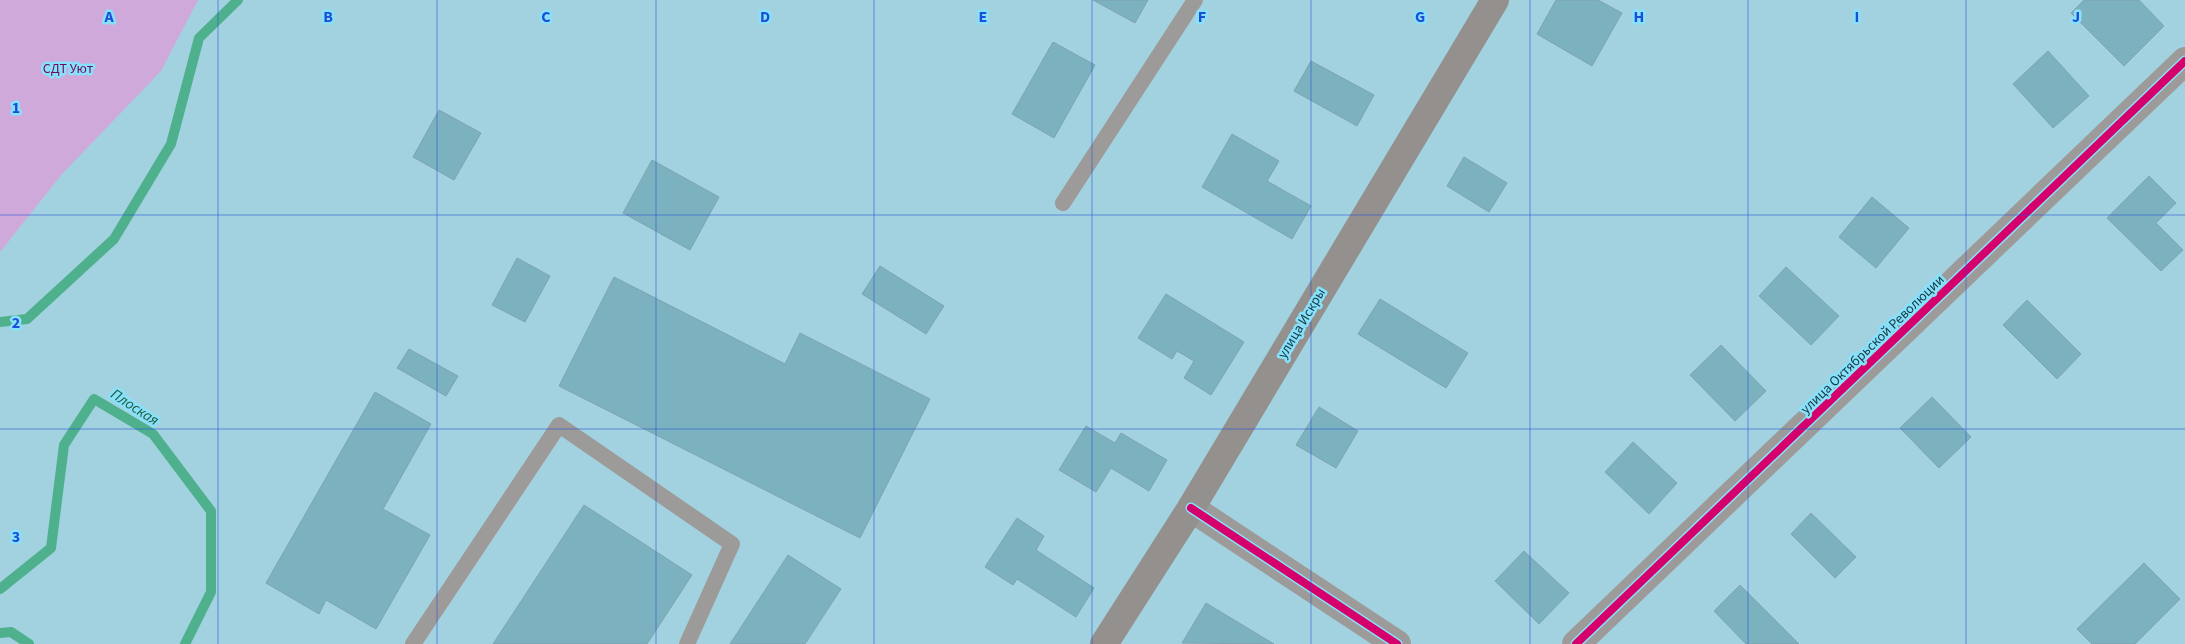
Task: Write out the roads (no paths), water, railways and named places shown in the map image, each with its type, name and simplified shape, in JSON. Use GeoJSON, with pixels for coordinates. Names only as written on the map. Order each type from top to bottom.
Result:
{"type":"FeatureCollection","features":[{"type":"Feature","properties":{"kind":"main road","name":"улица Искры"},"geometry":{"type":"LineString","coordinates":[[1104,644],[1191,508],[1495,0]]}},
{"type":"Feature","properties":{"kind":"street","name":"улица Октябрьской Революции"},"geometry":{"type":"LineString","coordinates":[[1576,644],[2185,62]]}},
{"type":"Feature","properties":{"kind":"street"},"geometry":{"type":"LineString","coordinates":[[1191,508],[1397,644]]}},
{"type":"Feature","properties":{"kind":"lane"},"geometry":{"type":"LineString","coordinates":[[1063,203],[1195,0]]}},
{"type":"Feature","properties":{"kind":"lane"},"geometry":{"type":"LineString","coordinates":[[413,644],[559,425],[732,544],[687,644]]}},
{"type":"Feature","properties":{"kind":"waterway","name":"Плоская"},"geometry":{"type":"LineString","coordinates":[[0,322],[27,319],[114,239],[171,144],[199,38],[238,0]]}},
{"type":"Feature","properties":{"kind":"waterway","name":"Плоская"},"geometry":{"type":"LineString","coordinates":[[0,589],[51,548],[64,445],[94,399],[153,434],[211,511],[211,592],[185,644]]}},
{"type":"Feature","properties":{"kind":"waterway","name":"Плоская"},"geometry":{"type":"LineString","coordinates":[[0,633],[11,632],[29,644]]}},
{"type":"Feature","properties":{"kind":"park label","name":"СДТ Уют"},"geometry":{"type":"Point","coordinates":[68,68]}}]}
